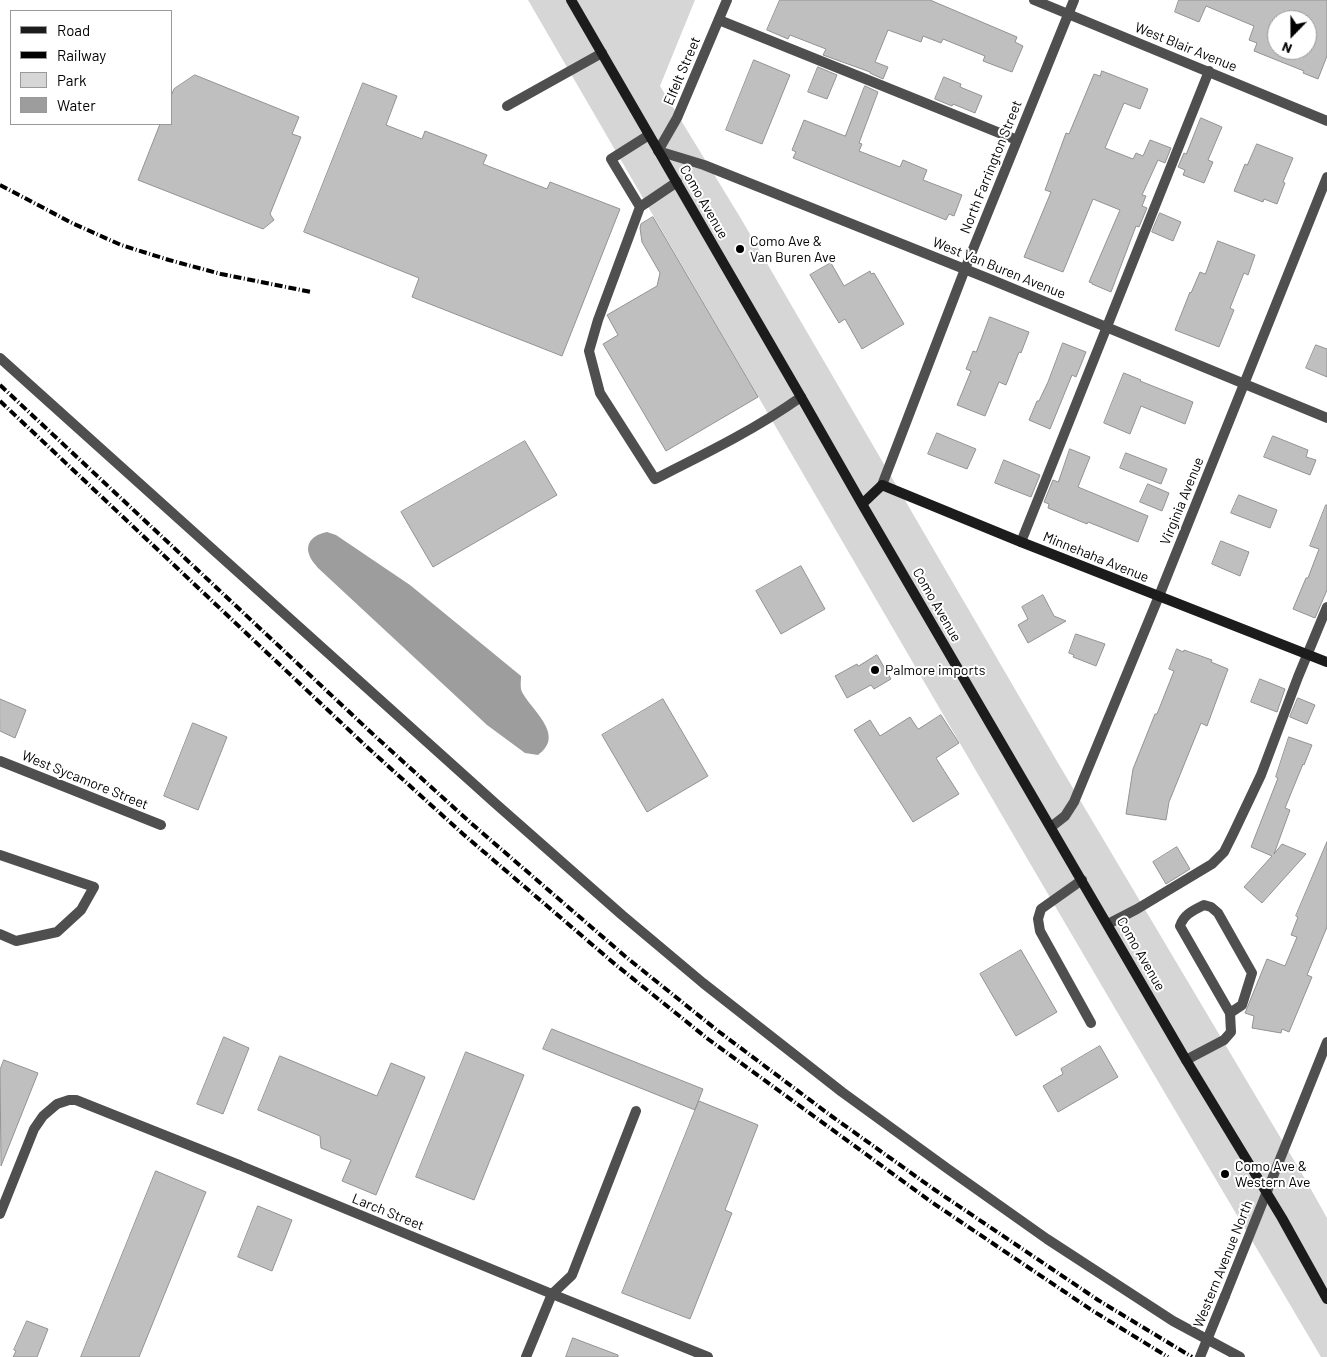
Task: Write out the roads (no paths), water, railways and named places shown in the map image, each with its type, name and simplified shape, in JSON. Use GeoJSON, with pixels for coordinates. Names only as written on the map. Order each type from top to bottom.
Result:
{"type":"FeatureCollection","features":[{"type":"Feature","properties":{"kind":"main road","name":"Como Avenue"},"geometry":{"type":"LineString","coordinates":[[571,0],[802,397],[862,504],[1186,1060],[1267,1192],[1327,1299]]}},
{"type":"Feature","properties":{"kind":"main road"},"geometry":{"type":"LineString","coordinates":[[862,504],[882,485]]}},
{"type":"Feature","properties":{"kind":"main road","name":"Minnehaha Avenue"},"geometry":{"type":"LineString","coordinates":[[882,485],[1021,542],[1327,662]]}},
{"type":"Feature","properties":{"kind":"street","name":"Elfelt Street"},"geometry":{"type":"LineString","coordinates":[[658,151],[677,118],[728,0]]}},
{"type":"Feature","properties":{"kind":"street","name":"West Blair Avenue"},"geometry":{"type":"LineString","coordinates":[[1034,0],[1327,121]]}},
{"type":"Feature","properties":{"kind":"street","name":"North Farrington Street"},"geometry":{"type":"LineString","coordinates":[[882,485],[965,269],[1074,0]]}},
{"type":"Feature","properties":{"kind":"street"},"geometry":{"type":"LineString","coordinates":[[719,20],[1017,140]]}},
{"type":"Feature","properties":{"kind":"street"},"geometry":{"type":"LineString","coordinates":[[507,106],[602,53]]}},
{"type":"Feature","properties":{"kind":"street"},"geometry":{"type":"LineString","coordinates":[[1021,542],[1209,71]]}},
{"type":"Feature","properties":{"kind":"street"},"geometry":{"type":"LineString","coordinates":[[640,207],[611,159],[649,135]]}},
{"type":"Feature","properties":{"kind":"street","name":"West Van Buren Avenue"},"geometry":{"type":"LineString","coordinates":[[658,151],[704,165],[965,269],[1327,418]]}},
{"type":"Feature","properties":{"kind":"street","name":"Virginia Avenue"},"geometry":{"type":"LineString","coordinates":[[1051,828],[1065,816],[1074,802],[1327,177]]}},
{"type":"Feature","properties":{"kind":"street"},"geometry":{"type":"LineString","coordinates":[[676,182],[640,207],[598,320],[589,351],[600,393],[655,479],[695,460],[774,416],[802,397]]}},
{"type":"Feature","properties":{"kind":"street"},"geometry":{"type":"LineString","coordinates":[[0,358],[496,804],[622,915],[703,983],[842,1092],[1024,1223],[1173,1321],[1240,1357]]}},
{"type":"Feature","properties":{"kind":"street"},"geometry":{"type":"LineString","coordinates":[[1108,924],[1212,864],[1224,852],[1261,775],[1327,607]]}},
{"type":"Feature","properties":{"kind":"street","name":"West Sycamore Street"},"geometry":{"type":"LineString","coordinates":[[0,761],[161,825]]}},
{"type":"Feature","properties":{"kind":"street"},"geometry":{"type":"LineString","coordinates":[[0,855],[94,887],[81,910],[57,932],[16,941],[0,934]]}},
{"type":"Feature","properties":{"kind":"street"},"geometry":{"type":"LineString","coordinates":[[1082,880],[1041,909],[1038,919],[1040,931],[1091,1023]]}},
{"type":"Feature","properties":{"kind":"street"},"geometry":{"type":"LineString","coordinates":[[1186,1060],[1224,1040],[1230,1032],[1230,1014],[1180,926],[1186,916],[1204,905],[1212,907],[1218,913],[1252,973],[1242,1005],[1230,1014]]}},
{"type":"Feature","properties":{"kind":"street","name":"Western Avenue North"},"geometry":{"type":"LineString","coordinates":[[1200,1357],[1327,1042]]}},
{"type":"Feature","properties":{"kind":"street","name":"Larch Street"},"geometry":{"type":"LineString","coordinates":[[0,1214],[34,1129],[43,1116],[57,1104],[68,1100],[76,1100],[708,1357]]}},
{"type":"Feature","properties":{"kind":"street"},"geometry":{"type":"LineString","coordinates":[[526,1357],[552,1294],[572,1275],[636,1112]]}},
{"type":"Feature","properties":{"kind":"water"},"geometry":{"type":"Polygon","coordinates":[[[327,532],[336,535],[410,585],[521,676],[522,692],[548,731],[549,739],[546,747],[538,755],[525,753],[487,725],[318,568],[310,556],[309,545],[315,536],[327,532]]]}},
{"type":"Feature","properties":{"kind":"railway"},"geometry":{"type":"LineString","coordinates":[[0,185],[72,223],[121,245],[221,274],[311,292]]}},
{"type":"Feature","properties":{"kind":"railway"},"geometry":{"type":"LineString","coordinates":[[0,385],[376,737],[472,824],[626,957],[718,1031],[830,1115],[935,1190],[1098,1300],[1192,1357]]}},
{"type":"Feature","properties":{"kind":"railway"},"geometry":{"type":"LineString","coordinates":[[0,401],[367,747],[463,834],[616,965],[708,1039],[930,1201],[1093,1311],[1168,1357]]}},
{"type":"Feature","properties":{"kind":"place","name":"Como Ave & Van Buren Ave"},"geometry":{"type":"Point","coordinates":[740,249]}},
{"type":"Feature","properties":{"kind":"place","name":"Palmore imports"},"geometry":{"type":"Point","coordinates":[875,670]}},
{"type":"Feature","properties":{"kind":"place","name":"Como Ave & Western Ave"},"geometry":{"type":"Point","coordinates":[1225,1174]}}]}
